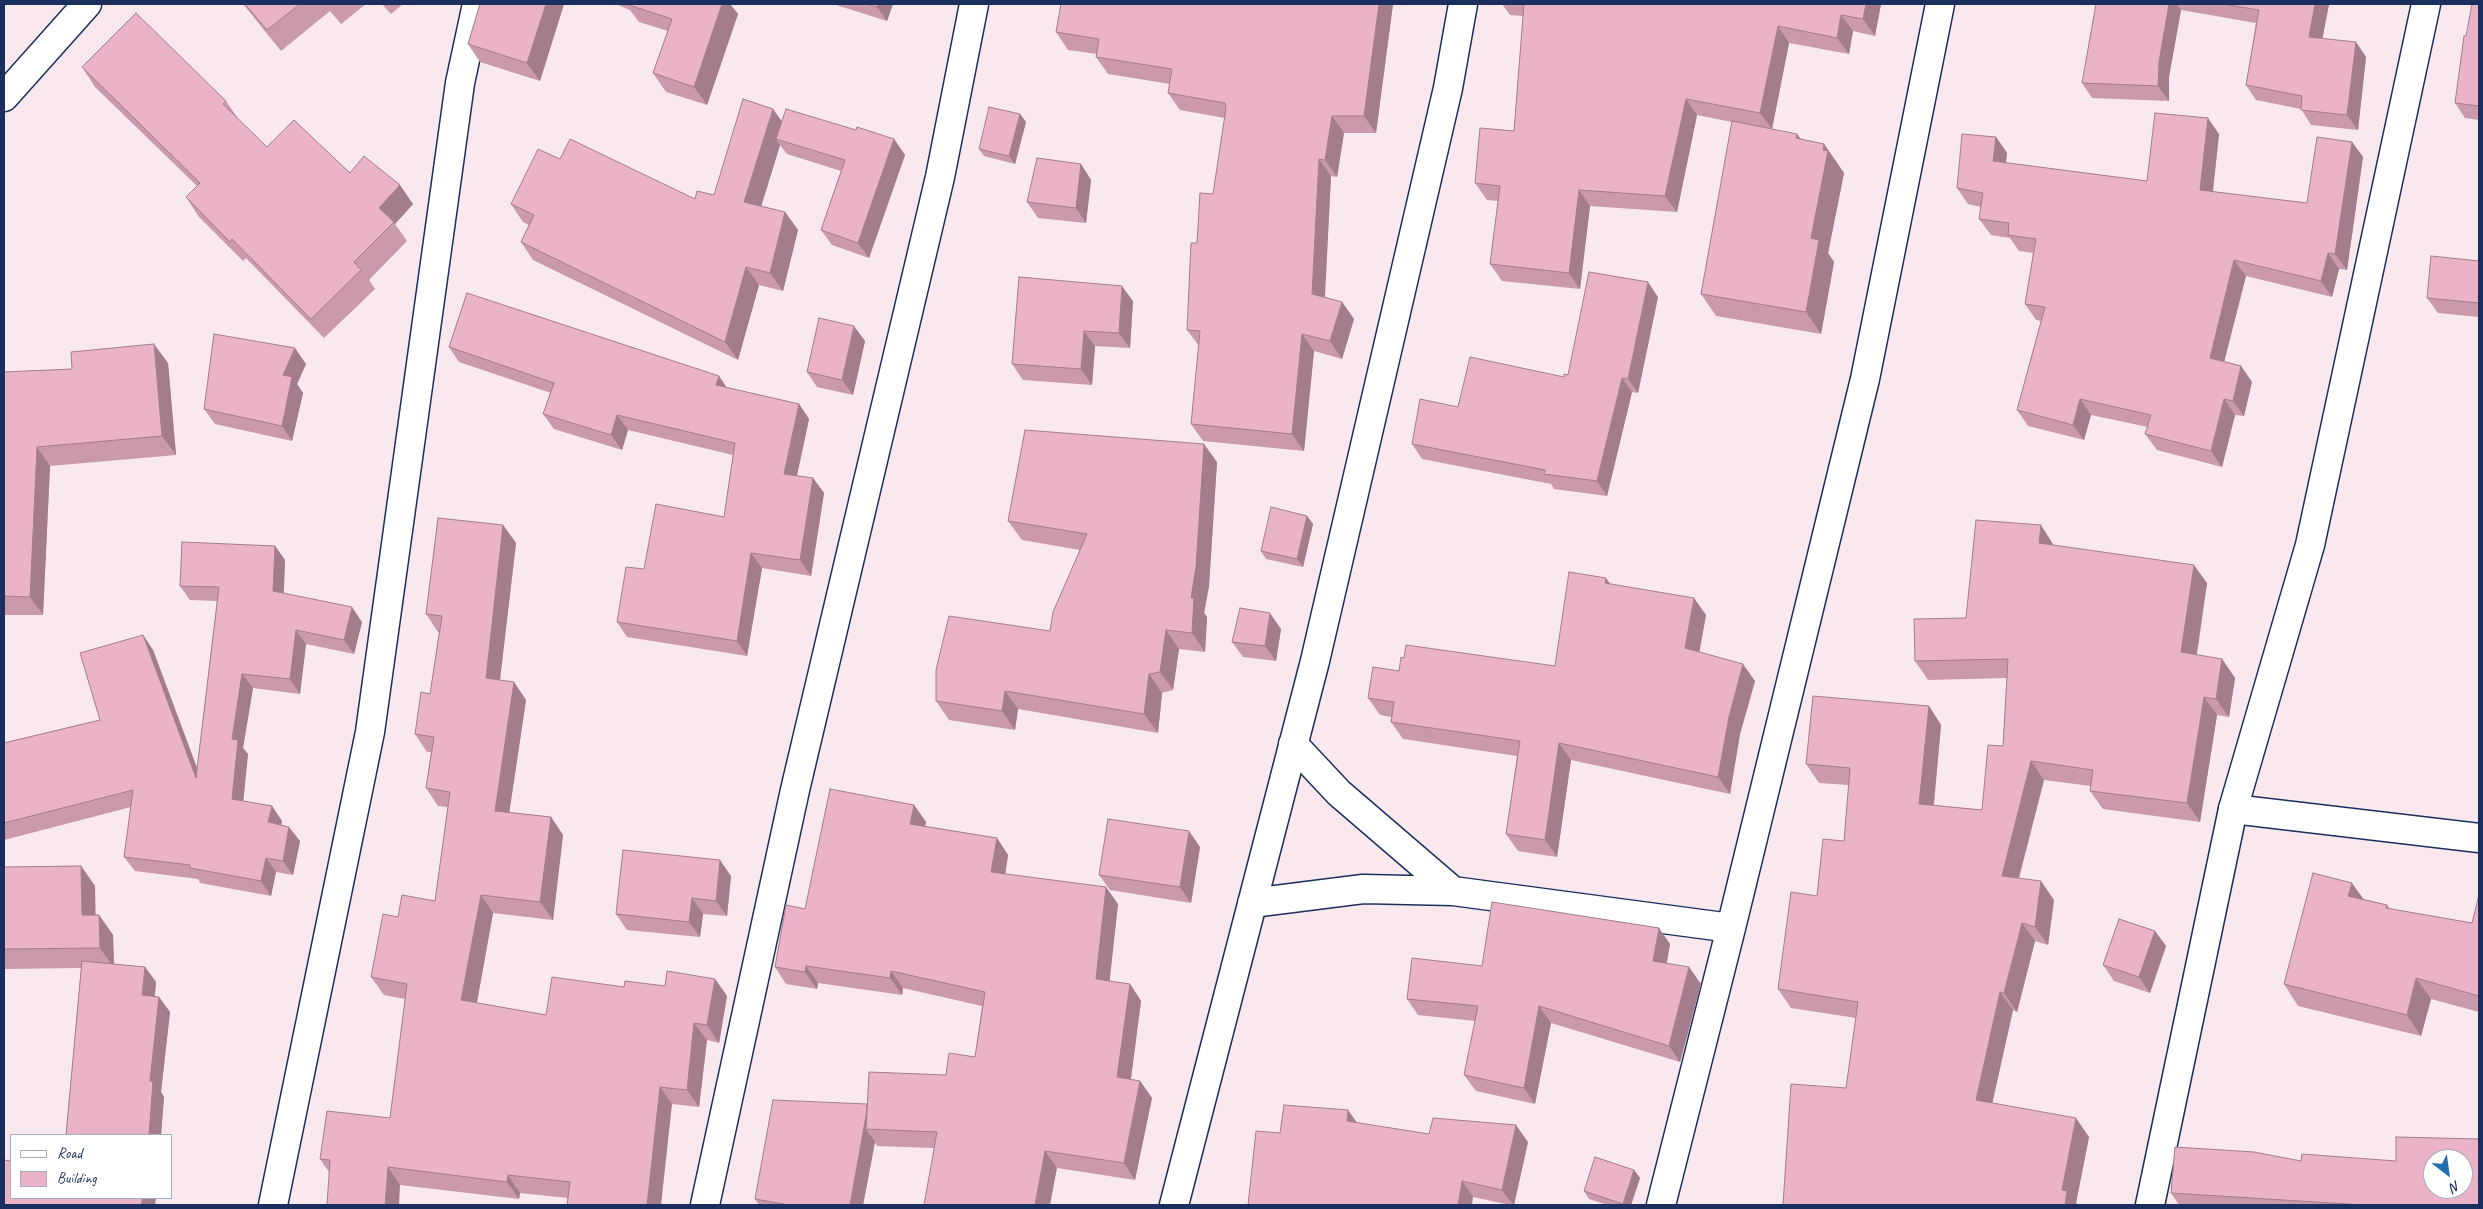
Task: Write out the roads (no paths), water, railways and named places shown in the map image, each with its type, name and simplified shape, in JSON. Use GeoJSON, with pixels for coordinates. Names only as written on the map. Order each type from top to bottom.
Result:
{"type":"FeatureCollection","features":[{"type":"Feature","properties":{"kind":"street"},"geometry":{"type":"LineString","coordinates":[[4,97],[88,4]]}},
{"type":"Feature","properties":{"kind":"street"},"geometry":{"type":"LineString","coordinates":[[273,1205],[370,732],[460,83],[477,4]]}},
{"type":"Feature","properties":{"kind":"street"},"geometry":{"type":"LineString","coordinates":[[705,1205],[795,790],[940,177],[974,4]]}},
{"type":"Feature","properties":{"kind":"street"},"geometry":{"type":"LineString","coordinates":[[1174,1205],[1293,744],[1448,88],[1463,4]]}},
{"type":"Feature","properties":{"kind":"street"},"geometry":{"type":"LineString","coordinates":[[1661,1205],[1732,928],[1865,379],[1940,4]]}},
{"type":"Feature","properties":{"kind":"street"},"geometry":{"type":"LineString","coordinates":[[2150,1205],[2234,808],[2310,545],[2426,4]]}},
{"type":"Feature","properties":{"kind":"street"},"geometry":{"type":"LineString","coordinates":[[1293,744],[1339,793],[1453,891]]}},
{"type":"Feature","properties":{"kind":"street"},"geometry":{"type":"LineString","coordinates":[[2234,808],[2479,838]]}},
{"type":"Feature","properties":{"kind":"street"},"geometry":{"type":"LineString","coordinates":[[1252,903],[1363,889],[1453,891],[1732,928]]}}]}
